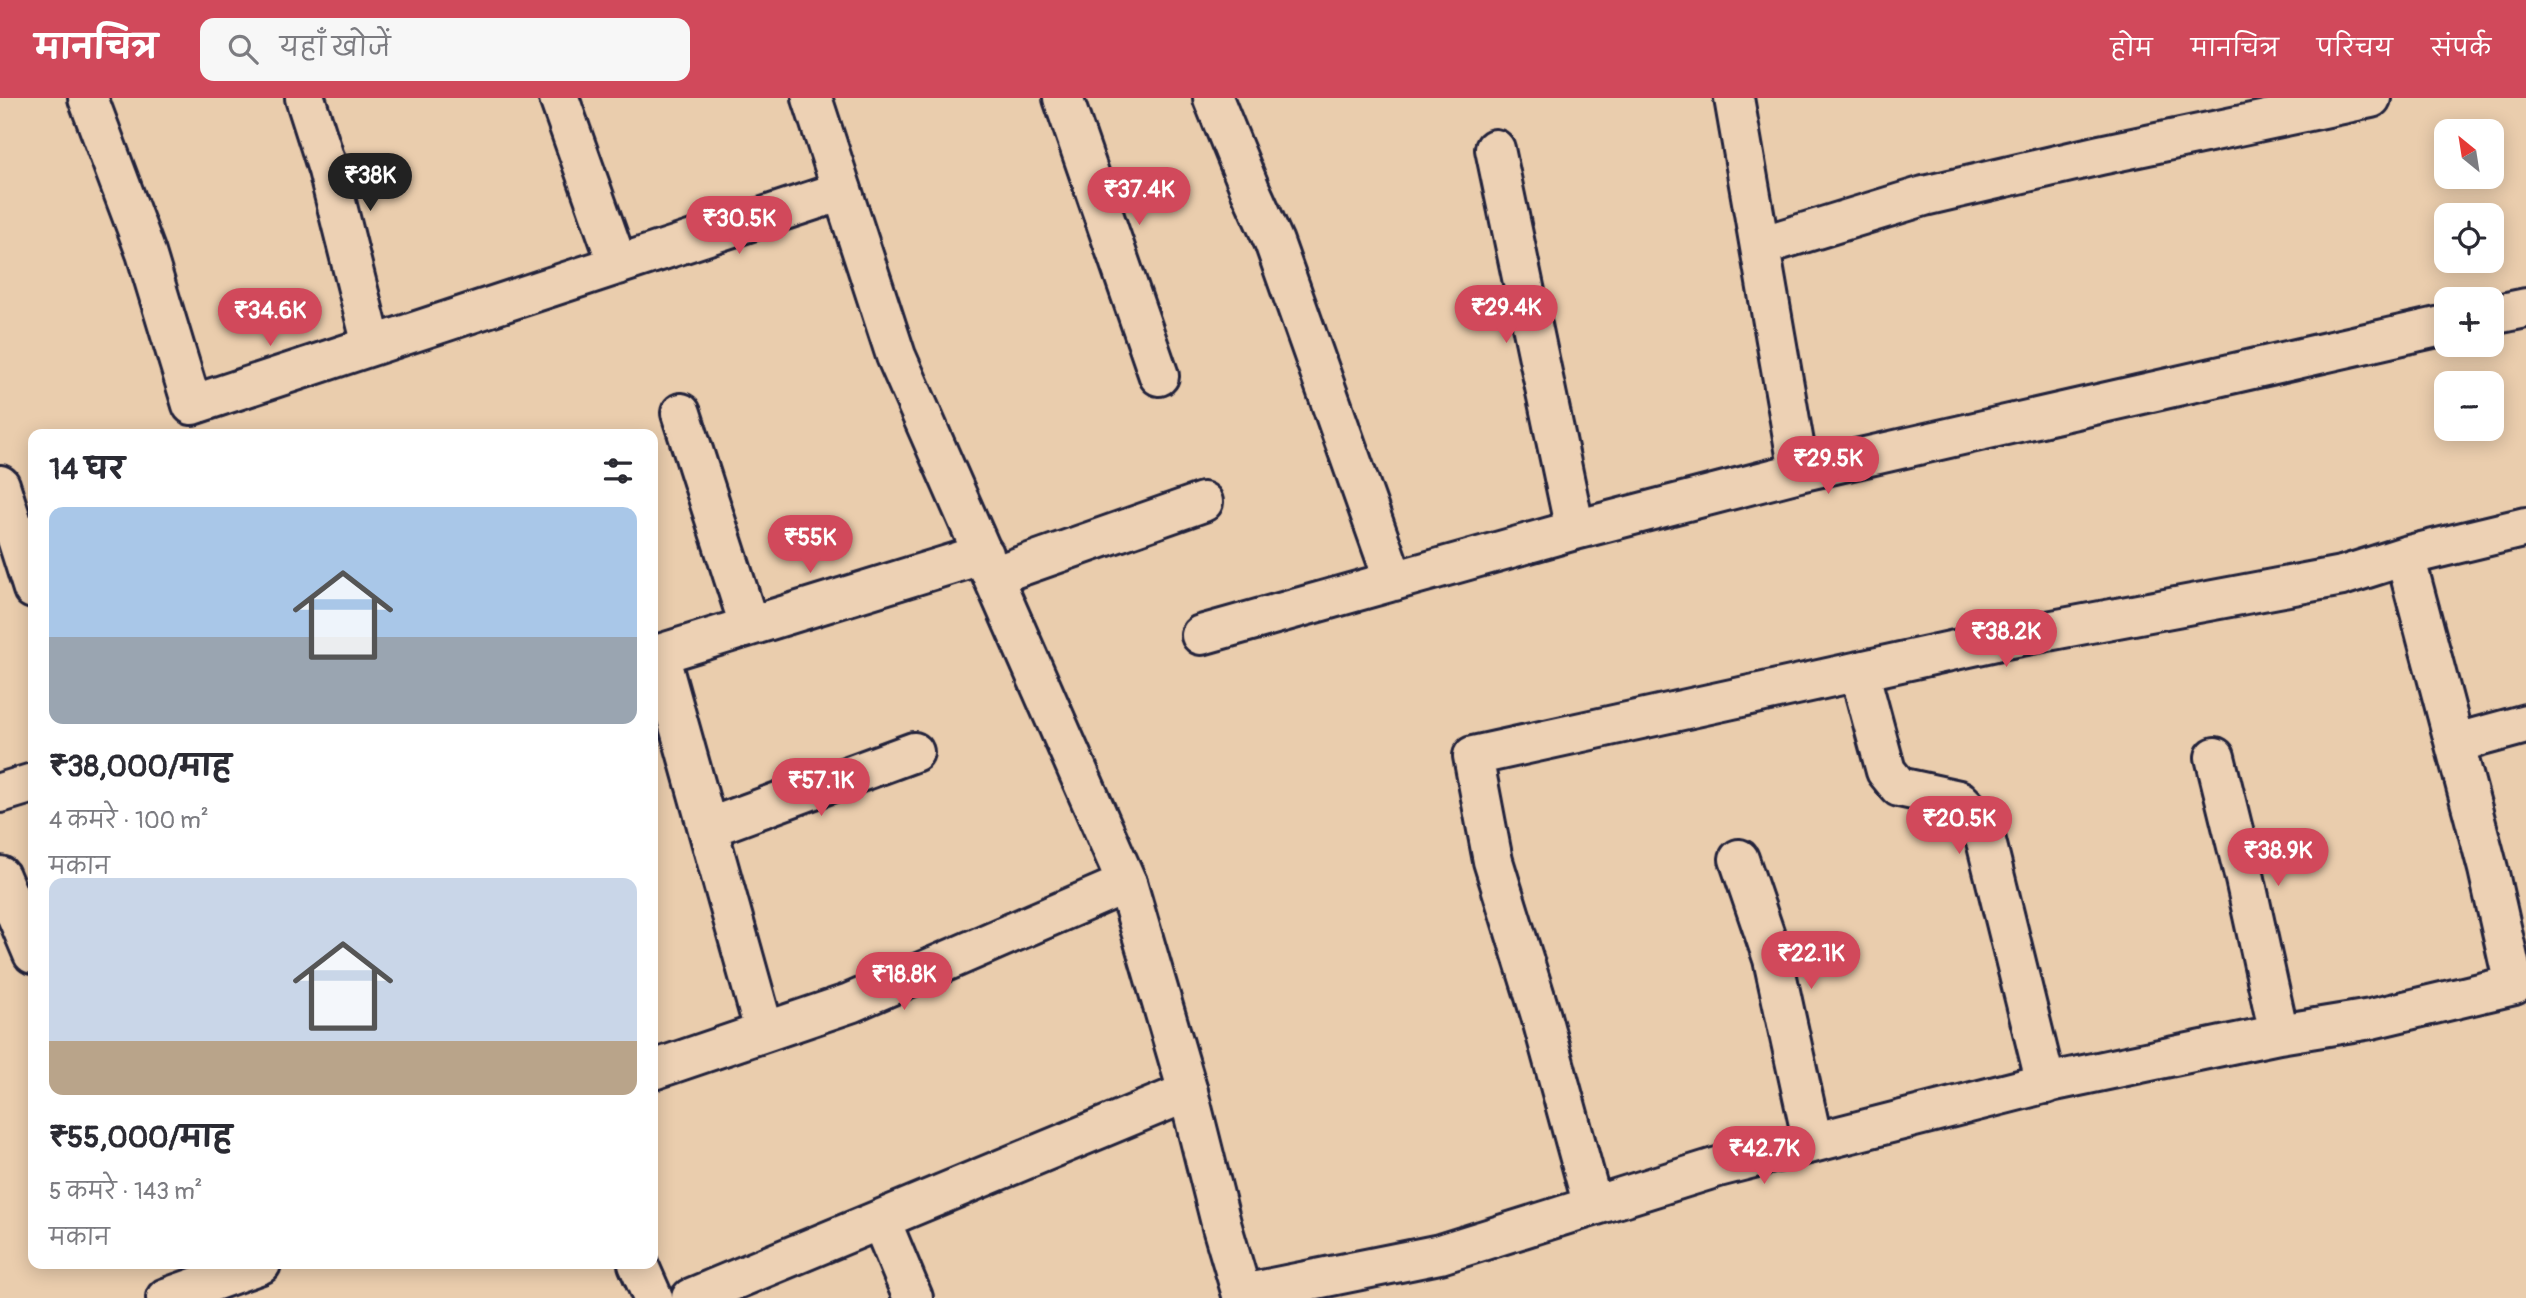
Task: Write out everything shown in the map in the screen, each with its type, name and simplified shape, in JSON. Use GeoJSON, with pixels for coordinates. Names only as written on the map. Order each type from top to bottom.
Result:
{"type":"FeatureCollection","features":[{"type":"Feature","properties":{"kind":"street"},"geometry":{"type":"LineString","coordinates":[[88,98],[146,253],[198,419],[372,345],[842,191]]}},
{"type":"Feature","properties":{"kind":"street"},"geometry":{"type":"LineString","coordinates":[[305,98],[328,170],[372,345]]}},
{"type":"Feature","properties":{"kind":"street"},"geometry":{"type":"LineString","coordinates":[[559,98],[618,265]]}},
{"type":"Feature","properties":{"kind":"street"},"geometry":{"type":"LineString","coordinates":[[812,98],[896,356],[1127,883],[1188,1092],[1222,1227],[1243,1296],[1440,1254],[1718,1167],[2046,1084],[2279,1034],[2371,1019],[2514,985],[2488,869],[2405,555]]}},
{"type":"Feature","properties":{"kind":"street"},"geometry":{"type":"LineString","coordinates":[[1063,98],[1159,376]]}},
{"type":"Feature","properties":{"kind":"street"},"geometry":{"type":"LineString","coordinates":[[1213,98],[1274,242],[1394,581]]}},
{"type":"Feature","properties":{"kind":"street"},"geometry":{"type":"LineString","coordinates":[[1734,98],[1799,471]]}},
{"type":"Feature","properties":{"kind":"street"},"geometry":{"type":"LineString","coordinates":[[1761,246],[1924,196],[2101,155],[2371,98]]}},
{"type":"Feature","properties":{"kind":"street"},"geometry":{"type":"LineString","coordinates":[[1495,149],[1575,530]]}},
{"type":"Feature","properties":{"kind":"street"},"geometry":{"type":"LineString","coordinates":[[2504,313],[2526,308]]}},
{"type":"Feature","properties":{"kind":"street"},"geometry":{"type":"LineString","coordinates":[[1201,635],[1575,530],[1799,471],[2434,328]]}},
{"type":"Feature","properties":{"kind":"street"},"geometry":{"type":"LineString","coordinates":[[681,413],[749,625]]}},
{"type":"Feature","properties":{"kind":"street"},"geometry":{"type":"LineString","coordinates":[[0,485],[28,573]]}},
{"type":"Feature","properties":{"kind":"street"},"geometry":{"type":"LineString","coordinates":[[658,654],[749,625],[988,565],[1203,502]]}},
{"type":"Feature","properties":{"kind":"street"},"geometry":{"type":"LineString","coordinates":[[1593,1206],[1541,1016],[1493,861],[1473,756],[2005,639],[2342,576],[2405,555],[2526,527]]}},
{"type":"Feature","properties":{"kind":"street"},"geometry":{"type":"LineString","coordinates":[[658,662],[764,1030]]}},
{"type":"Feature","properties":{"kind":"street"},"geometry":{"type":"LineString","coordinates":[[1859,671],[1886,771],[1892,779],[1899,787],[1959,800],[1975,816],[1986,841],[2046,1084]]}},
{"type":"Feature","properties":{"kind":"street"},"geometry":{"type":"LineString","coordinates":[[2456,743],[2526,724]]}},
{"type":"Feature","properties":{"kind":"street"},"geometry":{"type":"LineString","coordinates":[[708,828],[914,752]]}},
{"type":"Feature","properties":{"kind":"street"},"geometry":{"type":"LineString","coordinates":[[2215,757],[2279,1034]]}},
{"type":"Feature","properties":{"kind":"street"},"geometry":{"type":"LineString","coordinates":[[0,793],[28,785]]}},
{"type":"Feature","properties":{"kind":"street"},"geometry":{"type":"LineString","coordinates":[[1739,859],[1773,959],[1813,1143]]}},
{"type":"Feature","properties":{"kind":"street"},"geometry":{"type":"LineString","coordinates":[[0,876],[28,942]]}},
{"type":"Feature","properties":{"kind":"street"},"geometry":{"type":"LineString","coordinates":[[658,1068],[850,1003],[1127,883]]}},
{"type":"Feature","properties":{"kind":"street"},"geometry":{"type":"LineString","coordinates":[[691,1298],[1188,1092]]}},
{"type":"Feature","properties":{"kind":"street"},"geometry":{"type":"LineString","coordinates":[[881,1221],[913,1298]]}},
{"type":"Feature","properties":{"kind":"street"},"geometry":{"type":"LineString","coordinates":[[170,1285],[239,1269]]}},
{"type":"Feature","properties":{"kind":"street"},"geometry":{"type":"LineString","coordinates":[[640,1269],[653,1298]]}}]}
